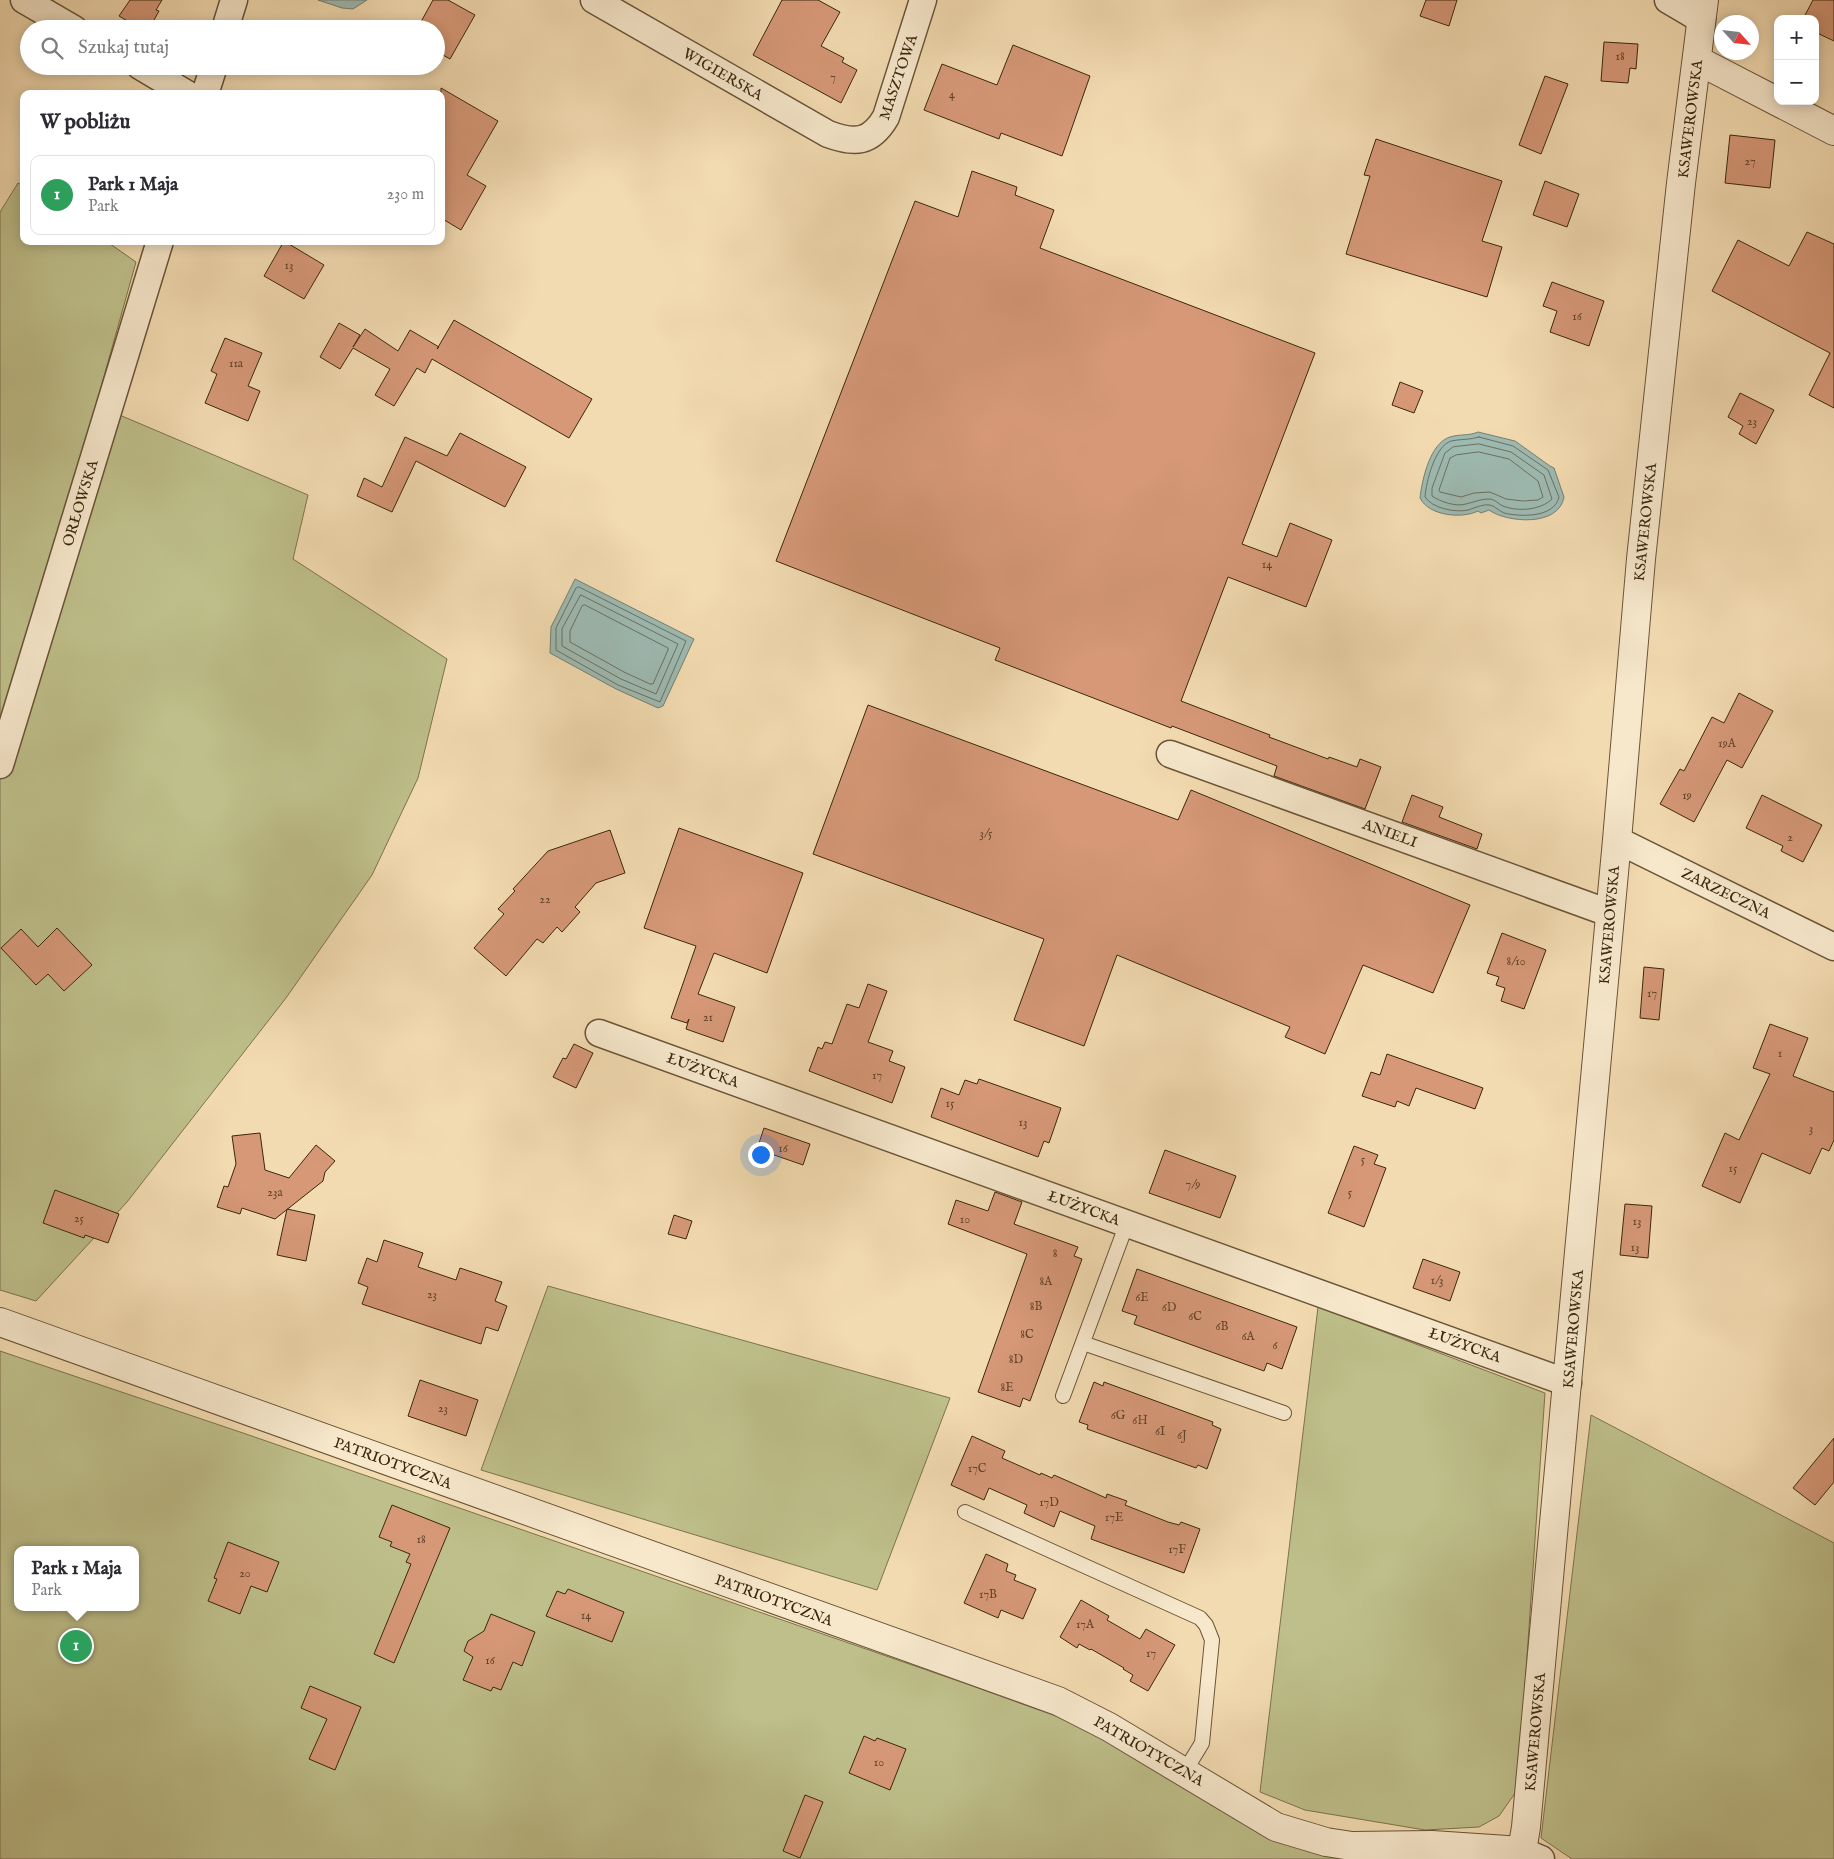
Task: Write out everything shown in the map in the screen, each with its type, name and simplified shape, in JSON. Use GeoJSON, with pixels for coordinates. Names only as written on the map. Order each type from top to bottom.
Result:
{"type":"FeatureCollection","features":[{"type":"Feature","properties":{"kind":"street"},"geometry":{"type":"LineString","coordinates":[[24,0],[58,20]]}},
{"type":"Feature","properties":{"kind":"street"},"geometry":{"type":"LineString","coordinates":[[228,20],[234,0]]}},
{"type":"Feature","properties":{"kind":"street","name":"WIGIERSKA"},"geometry":{"type":"LineString","coordinates":[[594,0],[828,134],[841,139],[856,141]]}},
{"type":"Feature","properties":{"kind":"street","name":"MASZTOWA"},"geometry":{"type":"LineString","coordinates":[[856,141],[870,136],[880,128],[886,117],[924,0]]}},
{"type":"Feature","properties":{"kind":"street"},"geometry":{"type":"LineString","coordinates":[[1668,0],[1703,10]]}},
{"type":"Feature","properties":{"kind":"street","name":"KSAWEROWSKA"},"geometry":{"type":"LineString","coordinates":[[1536,1857],[1527,1817],[1568,1383],[1642,549],[1681,183],[1703,10]]}},
{"type":"Feature","properties":{"kind":"street"},"geometry":{"type":"LineString","coordinates":[[1698,60],[1834,131]]}},
{"type":"Feature","properties":{"kind":"street"},"geometry":{"type":"LineString","coordinates":[[155,75],[181,90]]}},
{"type":"Feature","properties":{"kind":"street"},"geometry":{"type":"LineString","coordinates":[[206,90],[211,75]]}},
{"type":"Feature","properties":{"kind":"street","name":"ORŁOWSKA"},"geometry":{"type":"LineString","coordinates":[[0,765],[159,245]]}},
{"type":"Feature","properties":{"kind":"street","name":"ANIELI"},"geometry":{"type":"LineString","coordinates":[[1170,754],[1609,913]]}},
{"type":"Feature","properties":{"kind":"street","name":"ZARZECZNA"},"geometry":{"type":"LineString","coordinates":[[1617,840],[1834,947]]}},
{"type":"Feature","properties":{"kind":"street","name":"ŁUŻYCKA"},"geometry":{"type":"LineString","coordinates":[[599,1033],[1568,1383]]}},
{"type":"Feature","properties":{"kind":"street","name":"PATRIOTYCZNA"},"geometry":{"type":"LineString","coordinates":[[0,1322],[1058,1701],[1109,1727],[1276,1826],[1326,1842],[1352,1846],[1432,1845],[1536,1857]]}},
{"type":"Feature","properties":{"kind":"lane"},"geometry":{"type":"LineString","coordinates":[[1063,1396],[1126,1223]]}},
{"type":"Feature","properties":{"kind":"lane"},"geometry":{"type":"LineString","coordinates":[[1083,1343],[1284,1413]]}},
{"type":"Feature","properties":{"kind":"lane"},"geometry":{"type":"LineString","coordinates":[[965,1512],[1200,1618],[1206,1625],[1212,1640],[1202,1743],[1185,1771]]}},
{"type":"Feature","properties":{"kind":"green space"},"geometry":{"type":"Polygon","coordinates":[[[18,183],[20,184],[20,245],[112,245],[136,262],[96,405],[308,495],[293,559],[447,659],[418,778],[372,875],[286,998],[127,1202],[36,1301],[0,1290],[0,212],[18,183]]]}},
{"type":"Feature","properties":{"kind":"green space"},"geometry":{"type":"Polygon","coordinates":[[[548,1286],[950,1398],[877,1590],[481,1470],[548,1286]]]}},
{"type":"Feature","properties":{"kind":"green space"},"geometry":{"type":"Polygon","coordinates":[[[1318,1307],[1545,1393],[1518,1789],[1499,1816],[1479,1827],[1425,1830],[1305,1810],[1260,1792],[1318,1307]]]}},
{"type":"Feature","properties":{"kind":"green space"},"geometry":{"type":"Polygon","coordinates":[[[0,1351],[243,1433],[1089,1728],[1262,1834],[1477,1859],[0,1859],[0,1351]]]}},
{"type":"Feature","properties":{"kind":"green space"},"geometry":{"type":"Polygon","coordinates":[[[1591,1415],[1834,1543],[1834,1859],[1572,1859],[1541,1838],[1591,1415]]]}},
{"type":"Feature","properties":{"kind":"water"},"geometry":{"type":"Polygon","coordinates":[[[318,0],[367,0],[353,9],[342,8],[318,0]]]}},
{"type":"Feature","properties":{"kind":"water"},"geometry":{"type":"Polygon","coordinates":[[[1478,432],[1515,441],[1554,468],[1564,497],[1560,507],[1553,514],[1543,518],[1519,520],[1508,518],[1489,510],[1463,515],[1446,514],[1431,509],[1424,504],[1420,498],[1423,482],[1428,463],[1437,447],[1450,437],[1478,432]]]}},
{"type":"Feature","properties":{"kind":"water"},"geometry":{"type":"Polygon","coordinates":[[[575,579],[694,639],[663,706],[658,708],[616,689],[550,653],[551,627],[575,579]]]}},
{"type":"Feature","properties":{"kind":"building"},"geometry":{"type":"Polygon","coordinates":[[[130,0],[162,0],[156,10],[159,11],[154,20],[126,20],[119,16],[130,0]]]}},
{"type":"Feature","properties":{"kind":"building"},"geometry":{"type":"Polygon","coordinates":[[[433,0],[448,0],[475,15],[450,59],[445,56],[445,20],[422,20],[433,0]]]}},
{"type":"Feature","properties":{"kind":"building"},"geometry":{"type":"Polygon","coordinates":[[[782,0],[818,0],[840,12],[821,46],[844,58],[842,62],[857,70],[841,103],[753,55],[782,0]]]}},
{"type":"Feature","properties":{"kind":"building"},"geometry":{"type":"Polygon","coordinates":[[[1426,0],[1457,0],[1449,26],[1420,16],[1426,0]]]}},
{"type":"Feature","properties":{"kind":"building"},"geometry":{"type":"Polygon","coordinates":[[[1813,0],[1834,0],[1834,41],[1819,34],[1819,15],[1805,15],[1813,0]]]}},
{"type":"Feature","properties":{"kind":"building"},"geometry":{"type":"Polygon","coordinates":[[[1604,42],[1638,44],[1636,69],[1630,68],[1628,83],[1601,81],[1604,42]]]}},
{"type":"Feature","properties":{"kind":"building"},"geometry":{"type":"Polygon","coordinates":[[[1013,45],[1090,76],[1062,156],[1001,133],[999,139],[924,110],[942,64],[997,85],[1013,45]]]}},
{"type":"Feature","properties":{"kind":"building"},"geometry":{"type":"Polygon","coordinates":[[[1545,76],[1568,84],[1541,154],[1519,145],[1545,76]]]}},
{"type":"Feature","properties":{"kind":"building"},"geometry":{"type":"Polygon","coordinates":[[[445,90],[498,121],[467,175],[486,186],[461,230],[445,220],[445,90]]]}},
{"type":"Feature","properties":{"kind":"building"},"geometry":{"type":"Polygon","coordinates":[[[1730,135],[1775,140],[1770,188],[1725,183],[1730,135]]]}},
{"type":"Feature","properties":{"kind":"building"},"geometry":{"type":"Polygon","coordinates":[[[1376,139],[1502,181],[1482,241],[1502,247],[1487,297],[1346,254],[1370,176],[1364,175],[1376,139]]]}},
{"type":"Feature","properties":{"kind":"building"},"geometry":{"type":"Polygon","coordinates":[[[972,171],[1017,187],[1015,195],[1054,210],[1040,248],[1315,353],[1242,544],[1277,557],[1290,523],[1332,540],[1306,607],[1228,577],[1181,701],[1328,759],[1329,757],[1357,767],[1360,759],[1381,767],[1365,809],[1274,776],[1277,766],[1172,726],[1171,728],[995,660],[1000,648],[776,561],[915,201],[958,217],[972,171]]]}},
{"type":"Feature","properties":{"kind":"building"},"geometry":{"type":"Polygon","coordinates":[[[1545,181],[1579,194],[1567,227],[1533,215],[1545,181]]]}},
{"type":"Feature","properties":{"kind":"building"},"geometry":{"type":"Polygon","coordinates":[[[1807,232],[1834,244],[1834,408],[1809,395],[1830,353],[1712,291],[1738,240],[1789,266],[1807,232]]]}},
{"type":"Feature","properties":{"kind":"building"},"geometry":{"type":"Polygon","coordinates":[[[282,245],[291,245],[324,265],[304,299],[264,276],[282,245]]]}},
{"type":"Feature","properties":{"kind":"building"},"geometry":{"type":"Polygon","coordinates":[[[1552,282],[1604,301],[1589,346],[1550,332],[1557,311],[1543,306],[1552,282]]]}},
{"type":"Feature","properties":{"kind":"building"},"geometry":{"type":"Polygon","coordinates":[[[454,320],[592,399],[569,438],[432,359],[425,373],[417,368],[394,406],[375,395],[390,369],[353,348],[340,369],[320,357],[339,323],[360,335],[353,347],[365,329],[398,351],[410,330],[438,347],[454,320]]]}},
{"type":"Feature","properties":{"kind":"building"},"geometry":{"type":"Polygon","coordinates":[[[225,338],[262,353],[248,386],[260,391],[248,421],[205,403],[217,374],[211,371],[225,338]]]}},
{"type":"Feature","properties":{"kind":"building"},"geometry":{"type":"Polygon","coordinates":[[[1400,382],[1423,391],[1414,413],[1392,405],[1400,382]]]}},
{"type":"Feature","properties":{"kind":"building"},"geometry":{"type":"Polygon","coordinates":[[[1740,393],[1774,410],[1756,444],[1739,434],[1743,426],[1728,417],[1740,393]]]}},
{"type":"Feature","properties":{"kind":"building"},"geometry":{"type":"Polygon","coordinates":[[[460,433],[526,467],[505,507],[416,461],[392,512],[357,496],[364,478],[382,487],[405,437],[447,456],[460,433]]]}},
{"type":"Feature","properties":{"kind":"building"},"geometry":{"type":"Polygon","coordinates":[[[1739,693],[1773,711],[1742,768],[1727,760],[1694,822],[1660,804],[1680,769],[1684,771],[1712,717],[1724,723],[1739,693]]]}},
{"type":"Feature","properties":{"kind":"building"},"geometry":{"type":"Polygon","coordinates":[[[868,705],[1178,820],[1191,790],[1470,905],[1433,993],[1363,965],[1325,1054],[1285,1037],[1290,1027],[1117,955],[1084,1046],[1014,1020],[1044,939],[813,854],[868,705]]]}},
{"type":"Feature","properties":{"kind":"building"},"geometry":{"type":"Polygon","coordinates":[[[1412,795],[1443,807],[1439,817],[1482,834],[1477,849],[1402,822],[1412,795]]]}},
{"type":"Feature","properties":{"kind":"building"},"geometry":{"type":"Polygon","coordinates":[[[1762,795],[1822,825],[1803,862],[1781,851],[1783,846],[1746,828],[1762,795]]]}},
{"type":"Feature","properties":{"kind":"building"},"geometry":{"type":"Polygon","coordinates":[[[679,828],[803,873],[767,973],[714,953],[698,994],[735,1007],[723,1042],[686,1029],[689,1019],[687,1023],[671,1018],[696,946],[644,928],[679,828]]]}},
{"type":"Feature","properties":{"kind":"building"},"geometry":{"type":"Polygon","coordinates":[[[610,830],[625,873],[596,883],[575,907],[580,912],[562,932],[557,927],[543,943],[537,939],[506,976],[474,948],[504,914],[498,909],[515,891],[513,889],[548,851],[610,830]]]}},
{"type":"Feature","properties":{"kind":"building"},"geometry":{"type":"Polygon","coordinates":[[[57,928],[92,965],[64,991],[48,974],[36,985],[1,948],[21,929],[38,947],[57,928]]]}},
{"type":"Feature","properties":{"kind":"building"},"geometry":{"type":"Polygon","coordinates":[[[1502,933],[1546,950],[1524,1009],[1501,1001],[1505,988],[1496,985],[1499,977],[1487,973],[1502,933]]]}},
{"type":"Feature","properties":{"kind":"building"},"geometry":{"type":"Polygon","coordinates":[[[1644,967],[1664,969],[1659,1020],[1640,1018],[1644,967]]]}},
{"type":"Feature","properties":{"kind":"building"},"geometry":{"type":"Polygon","coordinates":[[[868,984],[887,991],[868,1042],[893,1051],[889,1061],[905,1067],[892,1103],[809,1071],[818,1047],[822,1049],[825,1042],[832,1044],[847,1004],[859,1008],[868,984]]]}},
{"type":"Feature","properties":{"kind":"building"},"geometry":{"type":"Polygon","coordinates":[[[1770,1024],[1808,1038],[1793,1076],[1834,1092],[1834,1140],[1829,1151],[1822,1148],[1810,1174],[1762,1153],[1740,1203],[1702,1186],[1725,1133],[1739,1140],[1770,1074],[1753,1068],[1770,1024]]]}},
{"type":"Feature","properties":{"kind":"building"},"geometry":{"type":"Polygon","coordinates":[[[574,1044],[593,1053],[576,1088],[553,1077],[563,1058],[566,1059],[574,1044]]]}},
{"type":"Feature","properties":{"kind":"building"},"geometry":{"type":"Polygon","coordinates":[[[1387,1054],[1483,1088],[1475,1109],[1416,1088],[1409,1106],[1397,1101],[1395,1107],[1362,1096],[1371,1072],[1380,1075],[1387,1054]]]}},
{"type":"Feature","properties":{"kind":"building"},"geometry":{"type":"Polygon","coordinates":[[[979,1079],[1061,1108],[1049,1143],[1044,1141],[1038,1157],[931,1117],[941,1088],[959,1095],[965,1080],[977,1084],[979,1079]]]}},
{"type":"Feature","properties":{"kind":"building"},"geometry":{"type":"Polygon","coordinates":[[[764,1128],[810,1144],[803,1165],[757,1149],[764,1128]]]}},
{"type":"Feature","properties":{"kind":"building"},"geometry":{"type":"Polygon","coordinates":[[[260,1133],[265,1170],[289,1178],[316,1145],[335,1161],[325,1172],[323,1181],[275,1219],[242,1208],[240,1214],[217,1207],[224,1186],[228,1187],[236,1164],[232,1136],[260,1133]]]}},
{"type":"Feature","properties":{"kind":"building"},"geometry":{"type":"Polygon","coordinates":[[[1354,1146],[1378,1155],[1374,1164],[1386,1168],[1364,1227],[1328,1213],[1354,1146]]]}},
{"type":"Feature","properties":{"kind":"building"},"geometry":{"type":"Polygon","coordinates":[[[1165,1150],[1236,1176],[1220,1218],[1149,1193],[1165,1150]]]}},
{"type":"Feature","properties":{"kind":"building"},"geometry":{"type":"Polygon","coordinates":[[[55,1190],[119,1214],[108,1243],[85,1235],[84,1238],[43,1223],[55,1190]]]}},
{"type":"Feature","properties":{"kind":"building"},"geometry":{"type":"Polygon","coordinates":[[[995,1192],[1022,1202],[1014,1224],[1078,1247],[1074,1256],[1082,1259],[1030,1401],[1023,1398],[1020,1407],[978,1392],[1027,1254],[948,1224],[956,1200],[988,1211],[995,1192]]]}},
{"type":"Feature","properties":{"kind":"building"},"geometry":{"type":"Polygon","coordinates":[[[1625,1204],[1652,1206],[1648,1258],[1620,1255],[1625,1204]]]}},
{"type":"Feature","properties":{"kind":"building"},"geometry":{"type":"Polygon","coordinates":[[[287,1209],[315,1215],[306,1261],[277,1255],[287,1209]]]}},
{"type":"Feature","properties":{"kind":"building"},"geometry":{"type":"Polygon","coordinates":[[[674,1215],[692,1221],[686,1239],[668,1234],[674,1215]]]}},
{"type":"Feature","properties":{"kind":"building"},"geometry":{"type":"Polygon","coordinates":[[[384,1240],[423,1253],[418,1267],[456,1280],[460,1268],[502,1282],[495,1301],[507,1306],[498,1331],[486,1327],[481,1344],[362,1304],[368,1287],[358,1283],[367,1258],[377,1262],[384,1240]]]}},
{"type":"Feature","properties":{"kind":"building"},"geometry":{"type":"Polygon","coordinates":[[[1423,1259],[1460,1272],[1450,1301],[1413,1288],[1423,1259]]]}},
{"type":"Feature","properties":{"kind":"building"},"geometry":{"type":"Polygon","coordinates":[[[1137,1269],[1297,1327],[1282,1369],[1267,1363],[1264,1371],[1134,1324],[1137,1316],[1122,1311],[1137,1269]]]}},
{"type":"Feature","properties":{"kind":"building"},"geometry":{"type":"Polygon","coordinates":[[[420,1380],[478,1400],[466,1436],[408,1416],[420,1380]]]}},
{"type":"Feature","properties":{"kind":"building"},"geometry":{"type":"Polygon","coordinates":[[[1094,1382],[1103,1386],[1104,1382],[1213,1422],[1212,1425],[1221,1429],[1207,1469],[1198,1465],[1196,1468],[1087,1429],[1088,1425],[1079,1422],[1094,1382]]]}},
{"type":"Feature","properties":{"kind":"building"},"geometry":{"type":"Polygon","coordinates":[[[972,1436],[1005,1451],[1002,1458],[1040,1475],[1041,1473],[1052,1478],[1054,1475],[1106,1498],[1107,1494],[1127,1501],[1125,1505],[1168,1522],[1179,1525],[1181,1522],[1200,1529],[1184,1573],[1091,1539],[1095,1526],[1060,1511],[1054,1527],[1024,1513],[1027,1505],[989,1488],[984,1500],[951,1485],[972,1436]]]}},
{"type":"Feature","properties":{"kind":"building"},"geometry":{"type":"Polygon","coordinates":[[[1834,1438],[1834,1482],[1815,1505],[1793,1488],[1834,1438]]]}},
{"type":"Feature","properties":{"kind":"building"},"geometry":{"type":"Polygon","coordinates":[[[392,1505],[450,1528],[394,1663],[374,1654],[411,1564],[406,1562],[410,1554],[390,1546],[392,1542],[379,1537],[392,1505]]]}},
{"type":"Feature","properties":{"kind":"building"},"geometry":{"type":"Polygon","coordinates":[[[228,1542],[279,1562],[267,1592],[251,1586],[240,1614],[208,1601],[217,1579],[214,1578],[228,1542]]]}},
{"type":"Feature","properties":{"kind":"building"},"geometry":{"type":"Polygon","coordinates":[[[986,1554],[1008,1564],[1006,1571],[1016,1575],[1014,1580],[1036,1589],[1023,1619],[1001,1610],[998,1618],[964,1603],[986,1554]]]}},
{"type":"Feature","properties":{"kind":"building"},"geometry":{"type":"Polygon","coordinates":[[[568,1589],[624,1612],[612,1642],[546,1616],[557,1591],[565,1594],[568,1589]]]}},
{"type":"Feature","properties":{"kind":"building"},"geometry":{"type":"Polygon","coordinates":[[[1081,1600],[1109,1616],[1107,1620],[1140,1639],[1146,1629],[1175,1645],[1148,1691],[1130,1681],[1133,1675],[1124,1668],[1091,1649],[1079,1644],[1077,1648],[1060,1637],[1081,1600]]]}},
{"type":"Feature","properties":{"kind":"building"},"geometry":{"type":"Polygon","coordinates":[[[491,1614],[535,1632],[522,1666],[513,1662],[501,1690],[493,1687],[491,1691],[463,1680],[473,1657],[464,1651],[468,1641],[484,1631],[491,1614]]]}},
{"type":"Feature","properties":{"kind":"building"},"geometry":{"type":"Polygon","coordinates":[[[310,1686],[361,1707],[335,1770],[309,1759],[327,1719],[301,1708],[310,1686]]]}},
{"type":"Feature","properties":{"kind":"building"},"geometry":{"type":"Polygon","coordinates":[[[864,1736],[875,1741],[877,1738],[906,1749],[890,1790],[849,1773],[864,1736]]]}},
{"type":"Feature","properties":{"kind":"building"},"geometry":{"type":"Polygon","coordinates":[[[805,1795],[823,1802],[800,1858],[783,1851],[805,1795]]]}},
{"type":"Feature","properties":{"kind":"place","name":"Park 1 Maja"},"geometry":{"type":"Point","coordinates":[76,1646]}}]}
